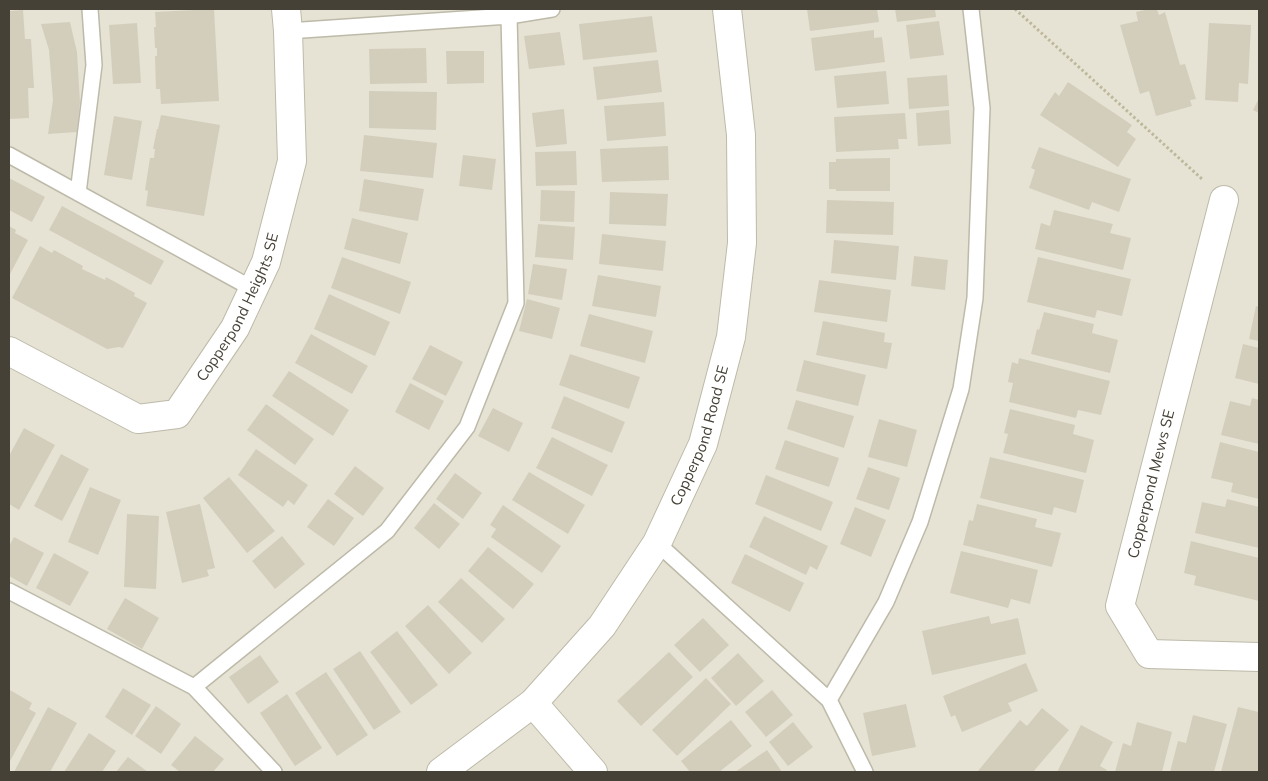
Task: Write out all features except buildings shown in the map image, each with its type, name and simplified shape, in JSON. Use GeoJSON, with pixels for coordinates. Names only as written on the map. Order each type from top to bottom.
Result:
{"type":"FeatureCollection","features":[{"type":"Feature","properties":{"kind":"street","name":"Copperpond Road SE"},"geometry":{"type":"LineString","coordinates":[[441,772],[533,703],[602,626],[657,543],[703,444],[731,337],[742,243],[740,125],[727,9]]}},
{"type":"Feature","properties":{"kind":"street","name":"Copperpond Heights SE"},"geometry":{"type":"LineString","coordinates":[[9,351],[138,419],[177,414],[235,328],[266,262],[292,161],[287,20]]}},
{"type":"Feature","properties":{"kind":"street","name":"Copperpond Mews SE"},"geometry":{"type":"LineString","coordinates":[[1224,200],[1120,606],[1149,654],[1259,657]]}},
{"type":"Feature","properties":{"kind":"street"},"geometry":{"type":"LineString","coordinates":[[533,703],[592,772]]}},
{"type":"Feature","properties":{"kind":"lane"},"geometry":{"type":"LineString","coordinates":[[78,193],[94,65],[90,9]]}},
{"type":"Feature","properties":{"kind":"lane"},"geometry":{"type":"LineString","coordinates":[[287,20],[509,16],[552,9]]}},
{"type":"Feature","properties":{"kind":"lane"},"geometry":{"type":"LineString","coordinates":[[829,700],[886,602],[920,522],[961,389],[975,298],[982,108],[971,9]]}},
{"type":"Feature","properties":{"kind":"lane"},"geometry":{"type":"LineString","coordinates":[[194,687],[388,531],[467,428],[516,303],[509,16]]}},
{"type":"Feature","properties":{"kind":"lane"},"geometry":{"type":"LineString","coordinates":[[9,155],[253,289]]}},
{"type":"Feature","properties":{"kind":"lane"},"geometry":{"type":"LineString","coordinates":[[657,543],[829,700],[865,772]]}},
{"type":"Feature","properties":{"kind":"lane"},"geometry":{"type":"LineString","coordinates":[[9,590],[194,687],[274,772]]}},
{"type":"Feature","properties":{"kind":"path"},"geometry":{"type":"LineString","coordinates":[[1015,9],[1224,200]]}},
{"type":"Feature","properties":{"kind":"shaded area"},"geometry":{"type":"Polygon","coordinates":[[[9,9],[1259,9],[1259,772],[9,772],[9,9]]]}}]}
